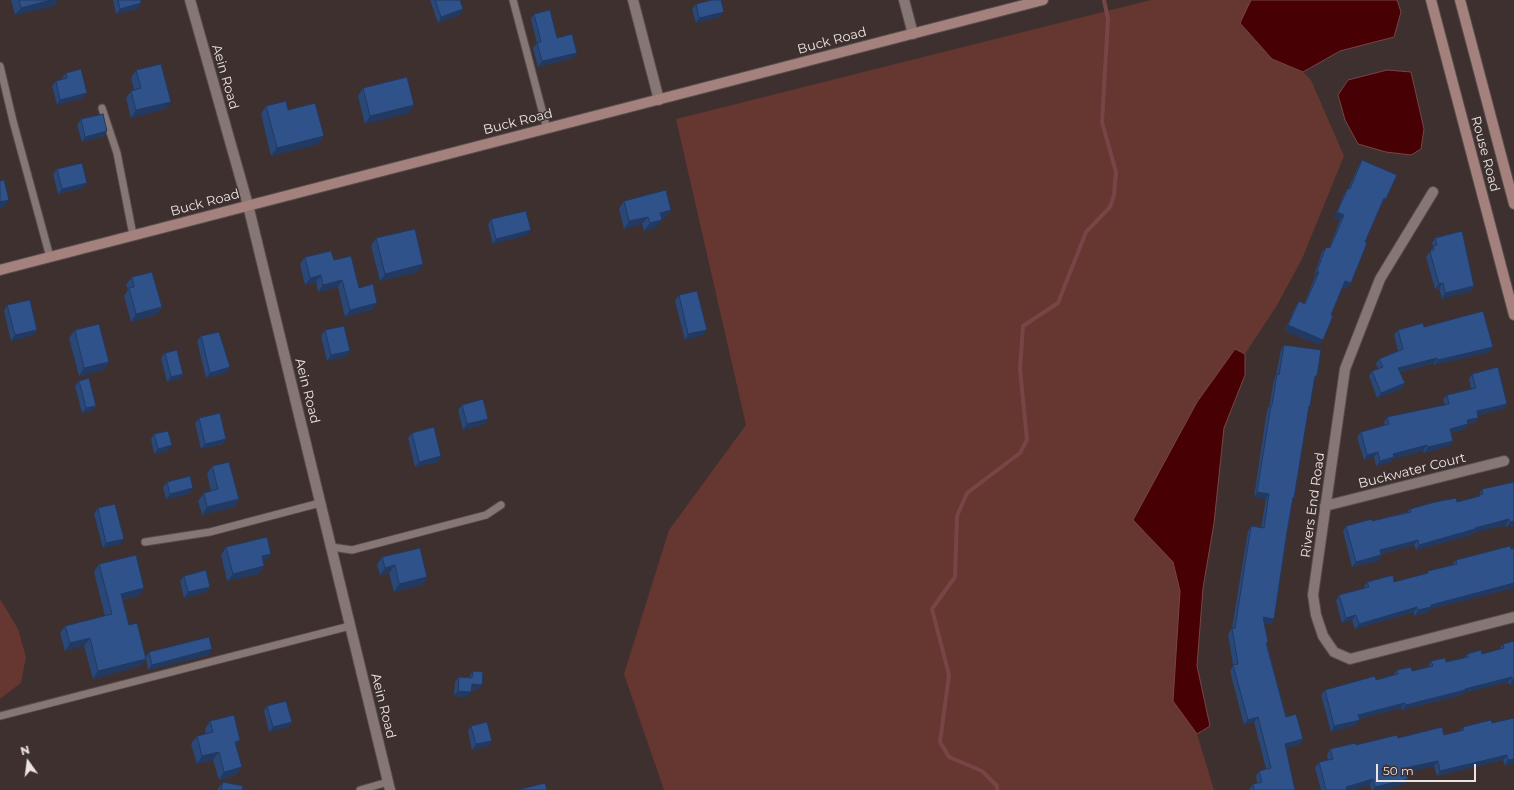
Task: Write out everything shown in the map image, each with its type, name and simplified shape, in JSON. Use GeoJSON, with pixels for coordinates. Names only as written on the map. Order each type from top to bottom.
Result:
{"type":"FeatureCollection","features":[{"type":"Feature","properties":{"kind":"street","name":"Aein Road"},"geometry":{"type":"LineString","coordinates":[[190,0],[248,205],[389,786]]}},
{"type":"Feature","properties":{"kind":"street"},"geometry":{"type":"LineString","coordinates":[[633,0],[659,100]]}},
{"type":"Feature","properties":{"kind":"street"},"geometry":{"type":"LineString","coordinates":[[904,0],[913,34]]}},
{"type":"Feature","properties":{"kind":"street","name":"Buck Road"},"geometry":{"type":"LineString","coordinates":[[0,270],[1043,0]]}},
{"type":"Feature","properties":{"kind":"street","name":"Rouse Road"},"geometry":{"type":"LineString","coordinates":[[1431,0],[1514,315]]}},
{"type":"Feature","properties":{"kind":"street","name":"Rouse Road"},"geometry":{"type":"LineString","coordinates":[[1460,0],[1514,204]]}},
{"type":"Feature","properties":{"kind":"street","name":"Rivers End Road"},"geometry":{"type":"LineString","coordinates":[[1433,192],[1380,279],[1345,369],[1313,595],[1316,615],[1323,636],[1334,652],[1350,659],[1514,617]]}},
{"type":"Feature","properties":{"kind":"street","name":"Buckwater Court"},"geometry":{"type":"LineString","coordinates":[[1326,506],[1504,461]]}},
{"type":"Feature","properties":{"kind":"lane"},"geometry":{"type":"LineString","coordinates":[[513,0],[547,128]]}},
{"type":"Feature","properties":{"kind":"lane"},"geometry":{"type":"LineString","coordinates":[[0,66],[50,257]]}},
{"type":"Feature","properties":{"kind":"lane"},"geometry":{"type":"LineString","coordinates":[[102,108],[118,153],[133,235]]}},
{"type":"Feature","properties":{"kind":"lane"},"geometry":{"type":"LineString","coordinates":[[145,542],[210,532],[320,503]]}},
{"type":"Feature","properties":{"kind":"lane"},"geometry":{"type":"LineString","coordinates":[[331,547],[352,550],[486,516],[501,505]]}},
{"type":"Feature","properties":{"kind":"lane"},"geometry":{"type":"LineString","coordinates":[[0,716],[350,626]]}},
{"type":"Feature","properties":{"kind":"lane"},"geometry":{"type":"LineString","coordinates":[[360,790],[389,786]]}},
{"type":"Feature","properties":{"kind":"shaded area"},"geometry":{"type":"Polygon","coordinates":[[[1151,0],[1251,0],[1240,24],[1272,58],[1303,72],[1311,80],[1344,156],[1302,259],[1276,307],[1245,354],[1235,349],[1133,519],[1173,562],[1180,591],[1173,701],[1197,734],[1214,790],[664,790],[624,674],[669,530],[746,425],[676,119],[1151,0]]]}},
{"type":"Feature","properties":{"kind":"shaded area"},"geometry":{"type":"Polygon","coordinates":[[[1251,0],[1397,0],[1401,12],[1394,37],[1340,51],[1303,72],[1272,59],[1240,23],[1251,0]]]}},
{"type":"Feature","properties":{"kind":"shaded area"},"geometry":{"type":"Polygon","coordinates":[[[1387,70],[1411,72],[1424,129],[1421,149],[1411,155],[1386,152],[1358,144],[1345,120],[1338,95],[1348,80],[1387,70]]]}},
{"type":"Feature","properties":{"kind":"shaded area"},"geometry":{"type":"Polygon","coordinates":[[[1235,349],[1245,354],[1245,375],[1224,428],[1214,523],[1203,588],[1197,666],[1210,726],[1197,734],[1173,701],[1180,591],[1173,562],[1133,520],[1197,402],[1235,349]]]}},
{"type":"Feature","properties":{"kind":"shaded area"},"geometry":{"type":"Polygon","coordinates":[[[0,600],[18,629],[26,657],[21,683],[0,699],[0,600]]]}},
{"type":"Feature","properties":{"kind":"building"},"geometry":{"type":"Polygon","coordinates":[[[19,0],[51,0],[21,8],[19,0]]]}},
{"type":"Feature","properties":{"kind":"building"},"geometry":{"type":"Polygon","coordinates":[[[118,0],[141,0],[141,3],[120,9],[118,0]]]}},
{"type":"Feature","properties":{"kind":"building"},"geometry":{"type":"Polygon","coordinates":[[[435,0],[460,0],[463,9],[441,17],[435,0]]]}},
{"type":"Feature","properties":{"kind":"building"},"geometry":{"type":"Polygon","coordinates":[[[712,0],[721,0],[724,12],[699,18],[696,4],[712,0]]]}},
{"type":"Feature","properties":{"kind":"building"},"geometry":{"type":"Polygon","coordinates":[[[550,10],[557,38],[572,34],[577,53],[542,61],[537,43],[541,42],[534,14],[550,10]]]}},
{"type":"Feature","properties":{"kind":"building"},"geometry":{"type":"Polygon","coordinates":[[[161,64],[171,102],[136,110],[131,91],[141,88],[136,70],[161,64]]]}},
{"type":"Feature","properties":{"kind":"building"},"geometry":{"type":"Polygon","coordinates":[[[81,69],[87,93],[60,100],[56,81],[67,78],[66,73],[81,69]]]}},
{"type":"Feature","properties":{"kind":"building"},"geometry":{"type":"Polygon","coordinates":[[[407,77],[414,105],[370,116],[363,88],[407,77]]]}},
{"type":"Feature","properties":{"kind":"building"},"geometry":{"type":"Polygon","coordinates":[[[286,101],[288,110],[315,103],[324,136],[277,148],[266,106],[286,101]]]}},
{"type":"Feature","properties":{"kind":"building"},"geometry":{"type":"Polygon","coordinates":[[[103,114],[107,131],[85,137],[81,119],[103,114]]]}},
{"type":"Feature","properties":{"kind":"building"},"geometry":{"type":"Polygon","coordinates":[[[1362,160],[1397,175],[1386,199],[1384,198],[1365,242],[1367,243],[1351,283],[1345,281],[1331,315],[1333,316],[1323,340],[1288,325],[1299,301],[1305,304],[1319,272],[1317,271],[1326,247],[1330,248],[1344,215],[1337,212],[1348,188],[1350,189],[1362,160]]]}},
{"type":"Feature","properties":{"kind":"building"},"geometry":{"type":"Polygon","coordinates":[[[82,163],[87,183],[62,189],[57,169],[82,163]]]}},
{"type":"Feature","properties":{"kind":"building"},"geometry":{"type":"Polygon","coordinates":[[[4,180],[9,200],[0,202],[0,181],[4,180]]]}},
{"type":"Feature","properties":{"kind":"building"},"geometry":{"type":"Polygon","coordinates":[[[666,190],[671,210],[660,213],[662,220],[650,223],[648,217],[629,221],[624,201],[666,190]]]}},
{"type":"Feature","properties":{"kind":"building"},"geometry":{"type":"Polygon","coordinates":[[[526,211],[531,230],[496,239],[491,219],[526,211]]]}},
{"type":"Feature","properties":{"kind":"building"},"geometry":{"type":"Polygon","coordinates":[[[415,229],[423,264],[385,274],[376,238],[415,229]]]}},
{"type":"Feature","properties":{"kind":"building"},"geometry":{"type":"Polygon","coordinates":[[[1462,231],[1474,286],[1445,293],[1443,283],[1439,284],[1430,252],[1434,250],[1433,246],[1437,245],[1435,238],[1462,231]]]}},
{"type":"Feature","properties":{"kind":"building"},"geometry":{"type":"Polygon","coordinates":[[[331,251],[334,260],[351,256],[359,288],[373,284],[377,303],[350,310],[342,280],[323,285],[321,275],[310,278],[305,257],[331,251]]]}},
{"type":"Feature","properties":{"kind":"building"},"geometry":{"type":"Polygon","coordinates":[[[152,272],[162,307],[136,314],[129,288],[134,287],[132,277],[152,272]]]}},
{"type":"Feature","properties":{"kind":"building"},"geometry":{"type":"Polygon","coordinates":[[[697,291],[707,330],[688,334],[679,295],[697,291]]]}},
{"type":"Feature","properties":{"kind":"building"},"geometry":{"type":"Polygon","coordinates":[[[30,300],[37,330],[15,335],[7,305],[30,300]]]}},
{"type":"Feature","properties":{"kind":"building"},"geometry":{"type":"Polygon","coordinates":[[[1483,311],[1493,347],[1438,360],[1437,358],[1398,368],[1405,383],[1381,393],[1372,371],[1383,367],[1379,359],[1403,349],[1398,330],[1423,323],[1424,327],[1483,311]]]}},
{"type":"Feature","properties":{"kind":"building"},"geometry":{"type":"Polygon","coordinates":[[[99,324],[109,362],[84,368],[75,330],[99,324]]]}},
{"type":"Feature","properties":{"kind":"building"},"geometry":{"type":"Polygon","coordinates":[[[344,326],[350,351],[331,355],[325,330],[344,326]]]}},
{"type":"Feature","properties":{"kind":"building"},"geometry":{"type":"Polygon","coordinates":[[[219,332],[230,367],[210,373],[201,336],[219,332]]]}},
{"type":"Feature","properties":{"kind":"building"},"geometry":{"type":"Polygon","coordinates":[[[1284,345],[1321,350],[1317,376],[1315,376],[1309,406],[1294,498],[1293,497],[1274,619],[1263,617],[1268,642],[1266,643],[1286,717],[1296,714],[1303,739],[1285,744],[1295,790],[1254,790],[1253,784],[1262,782],[1259,771],[1271,768],[1258,717],[1248,720],[1233,665],[1238,664],[1232,628],[1235,628],[1251,526],[1264,528],[1269,494],[1257,492],[1271,405],[1277,374],[1279,375],[1284,345]]]}},
{"type":"Feature","properties":{"kind":"building"},"geometry":{"type":"Polygon","coordinates":[[[177,350],[183,374],[171,377],[165,353],[177,350]]]}},
{"type":"Feature","properties":{"kind":"building"},"geometry":{"type":"Polygon","coordinates":[[[1498,367],[1507,404],[1477,411],[1478,418],[1467,420],[1468,424],[1450,429],[1453,441],[1428,447],[1427,445],[1393,454],[1394,457],[1380,461],[1378,452],[1367,455],[1361,432],[1389,424],[1387,417],[1449,404],[1447,395],[1476,388],[1472,374],[1498,367]]]}},
{"type":"Feature","properties":{"kind":"building"},"geometry":{"type":"Polygon","coordinates":[[[89,378],[96,406],[86,408],[79,381],[89,378]]]}},
{"type":"Feature","properties":{"kind":"building"},"geometry":{"type":"Polygon","coordinates":[[[483,399],[488,419],[467,424],[462,405],[483,399]]]}},
{"type":"Feature","properties":{"kind":"building"},"geometry":{"type":"Polygon","coordinates":[[[220,413],[226,439],[205,444],[199,418],[220,413]]]}},
{"type":"Feature","properties":{"kind":"building"},"geometry":{"type":"Polygon","coordinates":[[[434,427],[441,456],[419,462],[412,433],[434,427]]]}},
{"type":"Feature","properties":{"kind":"building"},"geometry":{"type":"Polygon","coordinates":[[[168,431],[172,445],[158,449],[154,434],[168,431]]]}},
{"type":"Feature","properties":{"kind":"building"},"geometry":{"type":"Polygon","coordinates":[[[229,462],[239,499],[207,507],[204,493],[218,489],[212,466],[229,462]]]}},
{"type":"Feature","properties":{"kind":"building"},"geometry":{"type":"Polygon","coordinates":[[[190,476],[193,488],[170,494],[167,482],[190,476]]]}},
{"type":"Feature","properties":{"kind":"building"},"geometry":{"type":"Polygon","coordinates":[[[1514,482],[1514,521],[1510,522],[1509,519],[1419,545],[1418,540],[1380,550],[1381,555],[1356,562],[1346,526],[1372,519],[1372,521],[1411,512],[1410,509],[1435,502],[1456,498],[1457,502],[1480,496],[1479,495],[1483,494],[1482,489],[1514,482]]]}},
{"type":"Feature","properties":{"kind":"building"},"geometry":{"type":"Polygon","coordinates":[[[115,504],[124,539],[106,543],[98,508],[115,504]]]}},
{"type":"Feature","properties":{"kind":"building"},"geometry":{"type":"Polygon","coordinates":[[[267,537],[271,554],[262,556],[264,566],[233,574],[226,547],[267,537]]]}},
{"type":"Feature","properties":{"kind":"building"},"geometry":{"type":"Polygon","coordinates":[[[1510,546],[1511,549],[1514,548],[1514,583],[1431,605],[1431,607],[1418,610],[1417,607],[1359,624],[1356,615],[1346,618],[1339,595],[1369,587],[1367,582],[1393,575],[1394,582],[1428,573],[1428,571],[1457,564],[1456,560],[1510,546]]]}},
{"type":"Feature","properties":{"kind":"building"},"geometry":{"type":"Polygon","coordinates":[[[420,548],[427,577],[399,584],[395,565],[385,568],[382,557],[420,548]]]}},
{"type":"Feature","properties":{"kind":"building"},"geometry":{"type":"Polygon","coordinates":[[[136,555],[144,588],[121,594],[129,625],[137,623],[146,659],[98,671],[90,638],[70,643],[65,626],[112,614],[99,564],[136,555]]]}},
{"type":"Feature","properties":{"kind":"building"},"geometry":{"type":"Polygon","coordinates":[[[206,570],[210,587],[188,592],[184,576],[206,570]]]}},
{"type":"Feature","properties":{"kind":"building"},"geometry":{"type":"Polygon","coordinates":[[[209,637],[212,649],[152,665],[149,652],[209,637]]]}},
{"type":"Feature","properties":{"kind":"building"},"geometry":{"type":"Polygon","coordinates":[[[1514,641],[1514,680],[1512,680],[1512,677],[1406,705],[1405,703],[1358,715],[1360,720],[1334,726],[1325,690],[1375,676],[1376,680],[1398,674],[1397,670],[1411,667],[1412,671],[1433,666],[1431,661],[1445,658],[1446,662],[1468,657],[1467,654],[1481,650],[1482,654],[1504,648],[1503,644],[1514,641]]]}},
{"type":"Feature","properties":{"kind":"building"},"geometry":{"type":"Polygon","coordinates":[[[473,671],[483,672],[482,685],[472,684],[471,692],[458,691],[459,677],[472,678],[473,671]]]}},
{"type":"Feature","properties":{"kind":"building"},"geometry":{"type":"Polygon","coordinates":[[[286,701],[292,722],[273,727],[267,706],[286,701]]]}},
{"type":"Feature","properties":{"kind":"building"},"geometry":{"type":"Polygon","coordinates":[[[234,715],[240,740],[235,742],[242,767],[224,772],[219,752],[202,756],[197,736],[213,732],[210,721],[234,715]]]}},
{"type":"Feature","properties":{"kind":"building"},"geometry":{"type":"Polygon","coordinates":[[[1514,718],[1514,759],[1508,760],[1507,755],[1440,771],[1438,761],[1405,768],[1408,779],[1375,787],[1373,779],[1346,787],[1347,790],[1326,790],[1319,762],[1333,759],[1330,749],[1355,743],[1356,745],[1397,735],[1398,738],[1442,727],[1444,735],[1464,730],[1463,727],[1491,720],[1492,723],[1514,718]]]}},
{"type":"Feature","properties":{"kind":"building"},"geometry":{"type":"Polygon","coordinates":[[[487,722],[492,741],[476,744],[471,726],[487,722]]]}},
{"type":"Feature","properties":{"kind":"building"},"geometry":{"type":"Polygon","coordinates":[[[223,782],[243,786],[242,790],[221,790],[223,782]]]}},
{"type":"Feature","properties":{"kind":"building"},"geometry":{"type":"Polygon","coordinates":[[[545,783],[547,790],[517,790],[545,783]]]}},
{"type":"Feature","properties":{"kind":"waterway"},"geometry":{"type":"LineString","coordinates":[[997,790],[997,786],[982,771],[949,757],[940,742],[949,675],[932,609],[955,577],[957,516],[967,493],[1020,453],[1027,440],[1020,369],[1023,326],[1058,303],[1086,232],[1110,207],[1114,195],[1116,172],[1102,122],[1108,19],[1104,0]]}}]}
